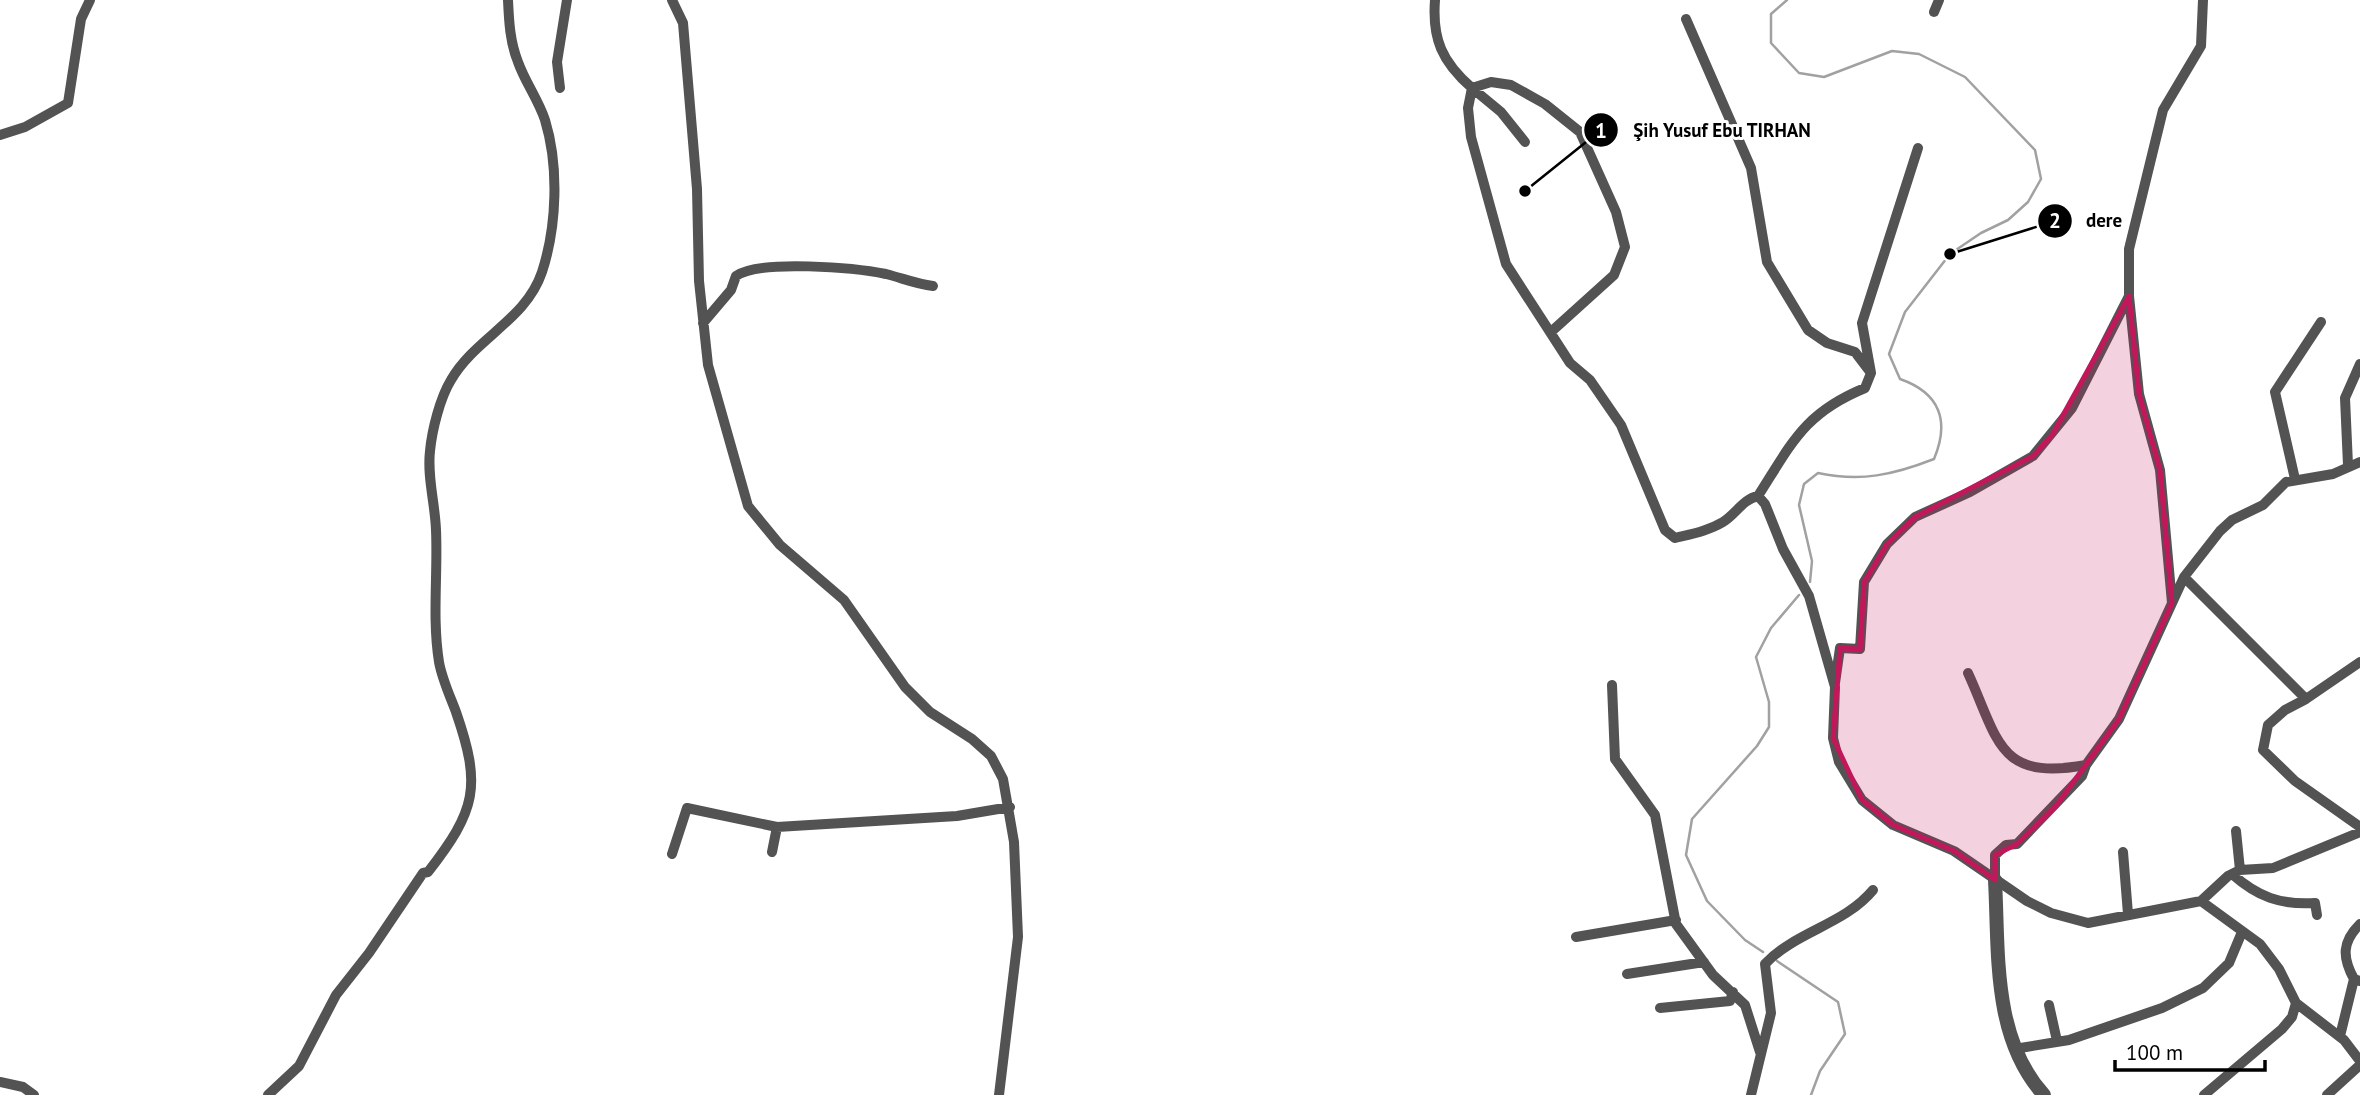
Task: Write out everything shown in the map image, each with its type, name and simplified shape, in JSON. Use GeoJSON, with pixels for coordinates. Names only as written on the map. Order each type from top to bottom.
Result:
{"type":"FeatureCollection","features":[{"type":"Feature","properties":{"kind":"street"},"geometry":{"type":"LineString","coordinates":[[0,135],[45,118],[68,103],[81,19],[90,0]]}},
{"type":"Feature","properties":{"kind":"street"},"geometry":{"type":"LineString","coordinates":[[268,1095],[299,1066],[336,995],[369,953],[423,873],[428,872],[458,833],[472,791],[470,750],[439,665],[434,587],[436,529],[430,492],[430,450],[451,380],[514,317],[532,294],[542,273],[549,245],[554,209],[551,150],[545,120],[518,63],[509,32],[508,0]]}},
{"type":"Feature","properties":{"kind":"street"},"geometry":{"type":"LineString","coordinates":[[560,88],[557,62],[568,0]]}},
{"type":"Feature","properties":{"kind":"street"},"geometry":{"type":"LineString","coordinates":[[672,0],[683,23],[697,189],[699,281],[708,365],[748,506],[780,545],[844,600],[905,687],[930,712],[972,739],[992,756],[1003,779],[1010,807],[1018,887],[1017,937],[999,1095]]}},
{"type":"Feature","properties":{"kind":"street"},"geometry":{"type":"LineString","coordinates":[[1435,0],[1435,39],[1458,76],[1500,112],[1525,142]]}},
{"type":"Feature","properties":{"kind":"street"},"geometry":{"type":"LineString","coordinates":[[1934,12],[1939,0]]}},
{"type":"Feature","properties":{"kind":"street"},"geometry":{"type":"LineString","coordinates":[[2172,604],[2160,470],[2139,394],[2129,296],[2129,250],[2138,201],[2163,110],[2201,46],[2203,0]]}},
{"type":"Feature","properties":{"kind":"street"},"geometry":{"type":"LineString","coordinates":[[1686,19],[1751,168],[1767,262],[1808,330],[1826,343],[1855,352],[1871,373]]}},
{"type":"Feature","properties":{"kind":"street"},"geometry":{"type":"LineString","coordinates":[[1472,88],[1491,82],[1511,85],[1545,104],[1580,132],[1616,212],[1625,247],[1614,275],[1552,331]]}},
{"type":"Feature","properties":{"kind":"street"},"geometry":{"type":"LineString","coordinates":[[1472,88],[1468,108],[1471,137],[1506,264],[1538,316],[1552,331],[1570,363],[1590,380],[1621,425],[1665,530],[1675,538],[1708,530],[1725,521],[1751,498],[1758,496],[1808,421],[1835,401],[1865,388],[1871,373],[1871,362],[1862,338],[1862,323],[1918,148]]}},
{"type":"Feature","properties":{"kind":"street"},"geometry":{"type":"LineString","coordinates":[[703,323],[731,290],[736,276],[752,269],[819,267],[888,274],[933,286]]}},
{"type":"Feature","properties":{"kind":"street"},"geometry":{"type":"LineString","coordinates":[[2129,296],[2072,408],[2033,456],[1970,492],[1915,517],[1887,544],[1864,582],[1860,649],[1840,648],[1833,738],[1839,762],[1862,800],[1893,825],[1954,851],[1995,880],[2051,913],[2088,923],[2201,901],[2236,872],[2273,868],[2360,832]]}},
{"type":"Feature","properties":{"kind":"street"},"geometry":{"type":"LineString","coordinates":[[2295,479],[2275,392],[2321,322]]}},
{"type":"Feature","properties":{"kind":"street"},"geometry":{"type":"LineString","coordinates":[[2348,465],[2345,398],[2360,363]]}},
{"type":"Feature","properties":{"kind":"street"},"geometry":{"type":"LineString","coordinates":[[2044,1095],[2027,1076],[2014,1049],[2002,997],[1995,855],[2006,845],[2017,844],[2082,776],[2086,765],[2119,719],[2184,577],[2220,531],[2232,520],[2263,505],[2286,482],[2295,479],[2307,481],[2333,474],[2348,465],[2360,462]]}},
{"type":"Feature","properties":{"kind":"street"},"geometry":{"type":"LineString","coordinates":[[1758,496],[1765,504],[1783,549],[1809,596],[1835,687]]}},
{"type":"Feature","properties":{"kind":"street"},"geometry":{"type":"LineString","coordinates":[[2184,577],[2306,699]]}},
{"type":"Feature","properties":{"kind":"street"},"geometry":{"type":"LineString","coordinates":[[2360,662],[2306,699],[2284,710],[2268,725],[2263,750],[2295,782],[2360,827]]}},
{"type":"Feature","properties":{"kind":"street"},"geometry":{"type":"LineString","coordinates":[[1968,673],[2002,747],[2015,761],[2053,771],[2086,765]]}},
{"type":"Feature","properties":{"kind":"street"},"geometry":{"type":"LineString","coordinates":[[1612,685],[1615,759],[1655,815],[1676,920],[1713,975],[1733,992],[1750,1015],[1760,1052]]}},
{"type":"Feature","properties":{"kind":"street"},"geometry":{"type":"LineString","coordinates":[[672,854],[687,808],[777,827],[957,816],[1010,807]]}},
{"type":"Feature","properties":{"kind":"street"},"geometry":{"type":"LineString","coordinates":[[772,852],[777,827]]}},
{"type":"Feature","properties":{"kind":"street"},"geometry":{"type":"LineString","coordinates":[[2236,831],[2236,872],[2259,894],[2287,905],[2315,904],[2317,915]]}},
{"type":"Feature","properties":{"kind":"street"},"geometry":{"type":"LineString","coordinates":[[2123,852],[2128,914]]}},
{"type":"Feature","properties":{"kind":"street"},"geometry":{"type":"LineString","coordinates":[[1751,1095],[1771,1013],[1765,964],[1779,949],[1847,915],[1873,890]]}},
{"type":"Feature","properties":{"kind":"street"},"geometry":{"type":"LineString","coordinates":[[2201,901],[2268,953],[2296,1003],[2340,1036],[2360,1063],[2327,1095]]}},
{"type":"Feature","properties":{"kind":"street"},"geometry":{"type":"LineString","coordinates":[[1576,937],[1676,920]]}},
{"type":"Feature","properties":{"kind":"street"},"geometry":{"type":"LineString","coordinates":[[2340,1036],[2357,980],[2344,954],[2348,935],[2360,923]]}},
{"type":"Feature","properties":{"kind":"street"},"geometry":{"type":"LineString","coordinates":[[2014,1049],[2057,1041],[2162,1008],[2203,988],[2229,963],[2242,932]]}},
{"type":"Feature","properties":{"kind":"street"},"geometry":{"type":"LineString","coordinates":[[1627,974],[1704,962]]}},
{"type":"Feature","properties":{"kind":"street"},"geometry":{"type":"LineString","coordinates":[[1660,1009],[1730,1001],[1733,992]]}},
{"type":"Feature","properties":{"kind":"street"},"geometry":{"type":"LineString","coordinates":[[2204,1095],[2264,1046],[2292,1017],[2296,1003]]}},
{"type":"Feature","properties":{"kind":"street"},"geometry":{"type":"LineString","coordinates":[[2049,1005],[2057,1041]]}},
{"type":"Feature","properties":{"kind":"street"},"geometry":{"type":"LineString","coordinates":[[0,1082],[23,1087],[34,1095]]}},
{"type":"Feature","properties":{"kind":"highlighted area"},"geometry":{"type":"Polygon","coordinates":[[[2129,296],[2139,394],[2160,470],[2172,603],[2119,719],[2056,806],[2017,844],[1995,855],[1995,880],[1954,851],[1893,825],[1862,800],[1833,738],[1840,648],[1860,649],[1864,582],[1887,544],[1915,517],[2033,456],[2052,435],[2129,296]]]}},
{"type":"Feature","properties":{"kind":"waterway"},"geometry":{"type":"LineString","coordinates":[[1787,0],[1771,14],[1771,43],[1799,73],[1824,77],[1892,51],[1919,54],[1965,77],[2035,150],[2041,179],[2028,202],[2008,220],[1981,233],[1950,254],[1905,312],[1889,354],[1900,379],[1924,392],[1933,400],[1938,410],[1941,432],[1934,459],[1905,469],[1863,477],[1818,473],[1804,484],[1799,505],[1812,561],[1810,582]]}},
{"type":"Feature","properties":{"kind":"waterway"},"geometry":{"type":"LineString","coordinates":[[1763,952],[1745,940],[1707,901],[1686,855],[1692,819],[1757,746],[1769,727],[1769,702],[1756,657],[1771,628],[1799,595]]}},
{"type":"Feature","properties":{"kind":"waterway"},"geometry":{"type":"LineString","coordinates":[[1777,961],[1838,1002],[1845,1034],[1820,1071],[1811,1095]]}},
{"type":"Feature","properties":{"kind":"place","name":"Şih Yusuf Ebu TIRHAN"},"geometry":{"type":"Point","coordinates":[1525,191]}},
{"type":"Feature","properties":{"kind":"place","name":"dere"},"geometry":{"type":"Point","coordinates":[1950,254]}}]}
